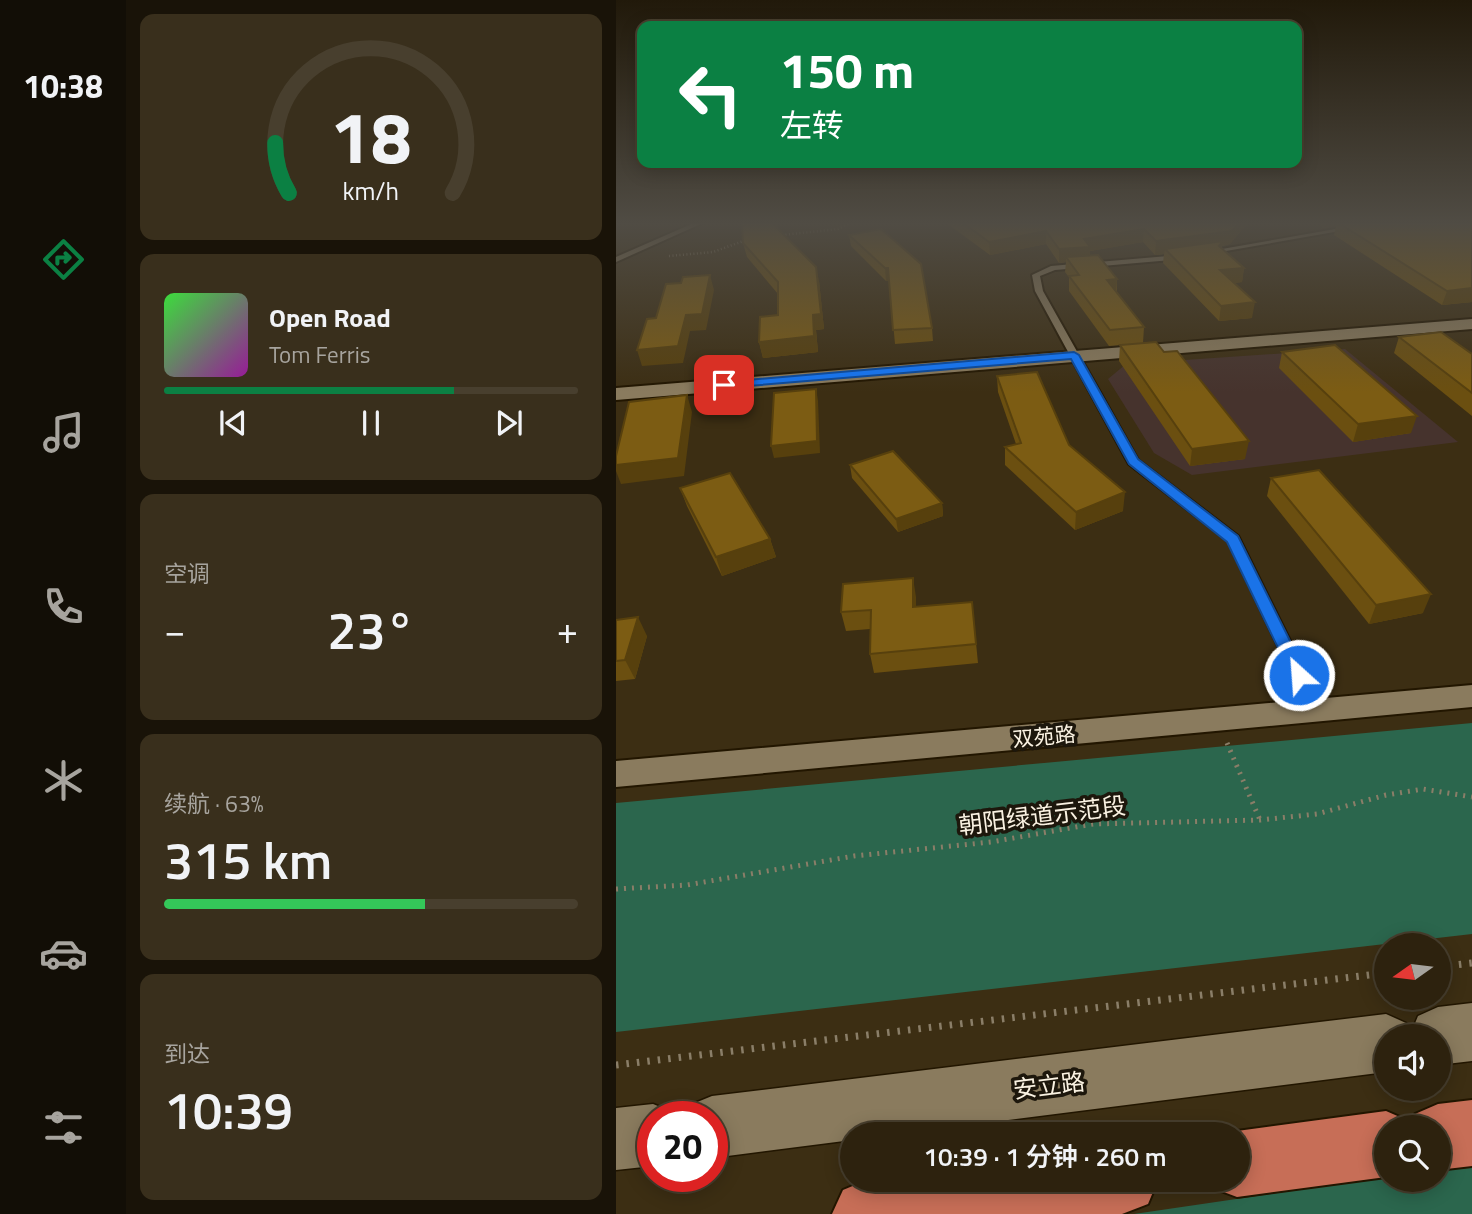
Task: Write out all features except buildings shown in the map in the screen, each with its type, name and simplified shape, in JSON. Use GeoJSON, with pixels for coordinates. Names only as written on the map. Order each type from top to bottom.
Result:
{"type":"FeatureCollection","features":[{"type":"Feature","properties":{"kind":"main road"},"geometry":{"type":"LineString","coordinates":[[1451,1135],[1472,1133]]}},
{"type":"Feature","properties":{"kind":"main road"},"geometry":{"type":"LineString","coordinates":[[1250,1162],[1374,1146]]}},
{"type":"Feature","properties":{"kind":"main road"},"geometry":{"type":"LineString","coordinates":[[867,1214],[1033,1192]]}},
{"type":"Feature","properties":{"kind":"street"},"geometry":{"type":"LineString","coordinates":[[616,394],[1472,324]]}},
{"type":"Feature","properties":{"kind":"street","name":"双苑路"},"geometry":{"type":"LineString","coordinates":[[616,774],[1472,696]]}},
{"type":"Feature","properties":{"kind":"street"},"geometry":{"type":"LineString","coordinates":[[1451,1034],[1472,1032]]}},
{"type":"Feature","properties":{"kind":"street","name":"安立路"},"geometry":{"type":"LineString","coordinates":[[728,1125],[1374,1044]]}},
{"type":"Feature","properties":{"kind":"street"},"geometry":{"type":"LineString","coordinates":[[616,1139],[637,1137]]}},
{"type":"Feature","properties":{"kind":"lane"},"geometry":{"type":"LineString","coordinates":[[1037,279],[1039,291],[1133,462],[1233,539],[1317,711]]}},
{"type":"Feature","properties":{"kind":"path"},"geometry":{"type":"LineString","coordinates":[[1217,720],[1260,820]]}},
{"type":"Feature","properties":{"kind":"path","name":"朝阳绿道示范段"},"geometry":{"type":"LineString","coordinates":[[616,889],[687,885],[855,856],[991,842],[1093,824],[1260,820],[1317,814],[1387,795],[1423,789],[1472,797]]}},
{"type":"Feature","properties":{"kind":"path"},"geometry":{"type":"LineString","coordinates":[[1451,965],[1472,963]]}},
{"type":"Feature","properties":{"kind":"path"},"geometry":{"type":"LineString","coordinates":[[616,1065],[1374,974]]}},
{"type":"Feature","properties":{"kind":"shaded area"},"geometry":{"type":"Polygon","coordinates":[[[1345,349],[1458,442],[1192,475],[1154,453],[1108,379],[1126,364],[1345,349]]]}},
{"type":"Feature","properties":{"kind":"green space"},"geometry":{"type":"Polygon","coordinates":[[[1472,723],[1472,934],[1451,936],[1451,933],[1374,933],[1374,945],[616,1032],[616,803],[1472,723]]]}},
{"type":"Feature","properties":{"kind":"green space"},"geometry":{"type":"Polygon","coordinates":[[[1472,1165],[1472,1214],[1134,1214],[1374,1179],[1374,1192],[1451,1192],[1451,1168],[1472,1165]]]}},
{"type":"Feature","properties":{"kind":"route"},"geometry":{"type":"LineString","coordinates":[[724,385],[1074,355],[1133,462],[1233,539],[1299,675]]}}]}
